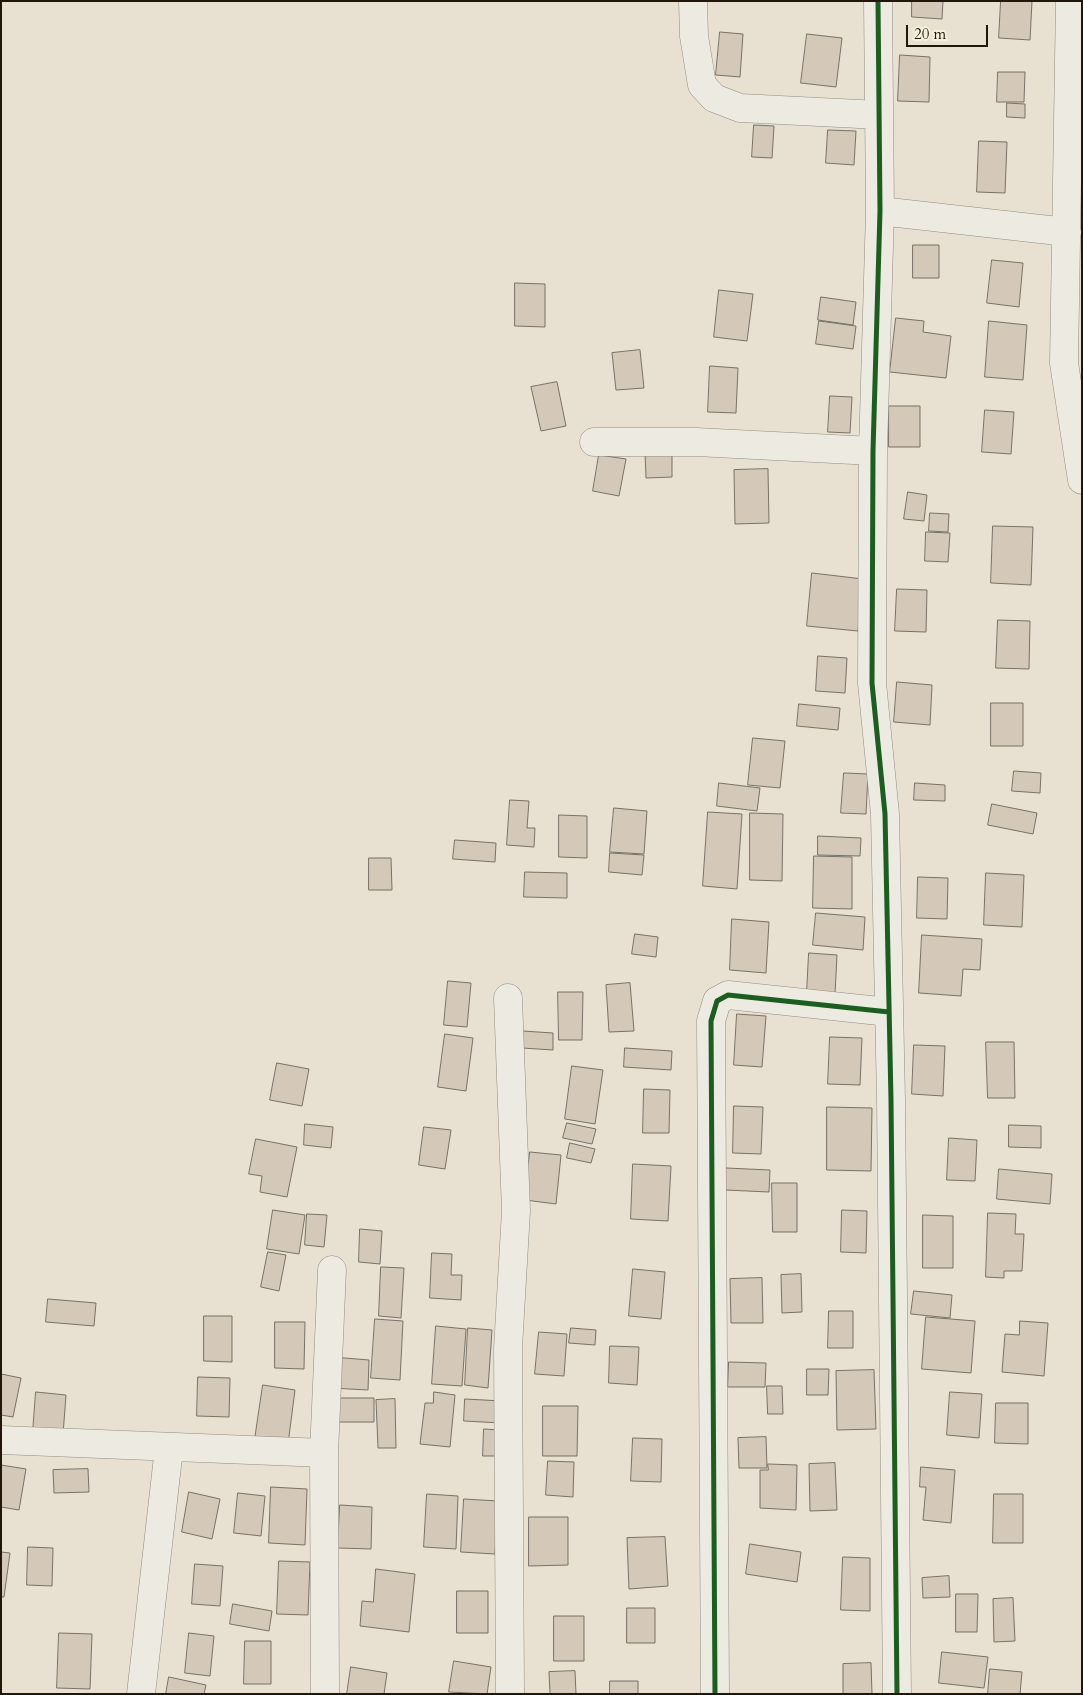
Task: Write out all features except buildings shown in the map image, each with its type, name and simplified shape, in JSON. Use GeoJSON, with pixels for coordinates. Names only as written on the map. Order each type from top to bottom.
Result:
{"type":"FeatureCollection","features":[{"type":"Feature","properties":{"kind":"street"},"geometry":{"type":"LineString","coordinates":[[694,1],[694,36],[702,85],[714,98],[740,108],[878,115]]}},
{"type":"Feature","properties":{"kind":"street"},"geometry":{"type":"LineString","coordinates":[[878,1],[880,211],[873,451],[872,683],[885,814],[897,1694]]}},
{"type":"Feature","properties":{"kind":"street"},"geometry":{"type":"LineString","coordinates":[[1070,1],[1064,363],[1082,480]]}},
{"type":"Feature","properties":{"kind":"street"},"geometry":{"type":"LineString","coordinates":[[880,211],[1067,232]]}},
{"type":"Feature","properties":{"kind":"street"},"geometry":{"type":"LineString","coordinates":[[594,442],[696,442],[873,451]]}},
{"type":"Feature","properties":{"kind":"street"},"geometry":{"type":"LineString","coordinates":[[715,1694],[711,1021],[717,1001],[728,995],[889,1012]]}},
{"type":"Feature","properties":{"kind":"street"},"geometry":{"type":"LineString","coordinates":[[508,998],[516,1211],[508,1348],[510,1694]]}},
{"type":"Feature","properties":{"kind":"street"},"geometry":{"type":"LineString","coordinates":[[325,1694],[324,1453],[332,1270]]}},
{"type":"Feature","properties":{"kind":"street"},"geometry":{"type":"LineString","coordinates":[[1,1440],[324,1453]]}},
{"type":"Feature","properties":{"kind":"street"},"geometry":{"type":"LineString","coordinates":[[141,1694],[169,1448]]}},
{"type":"Feature","properties":{"kind":"cycle path"},"geometry":{"type":"LineString","coordinates":[[878,1],[880,211],[873,451],[872,683],[885,814],[891,1100],[897,1694]]}},
{"type":"Feature","properties":{"kind":"cycle path"},"geometry":{"type":"LineString","coordinates":[[715,1694],[711,1021],[717,1001],[728,995],[889,1012]]}}]}
